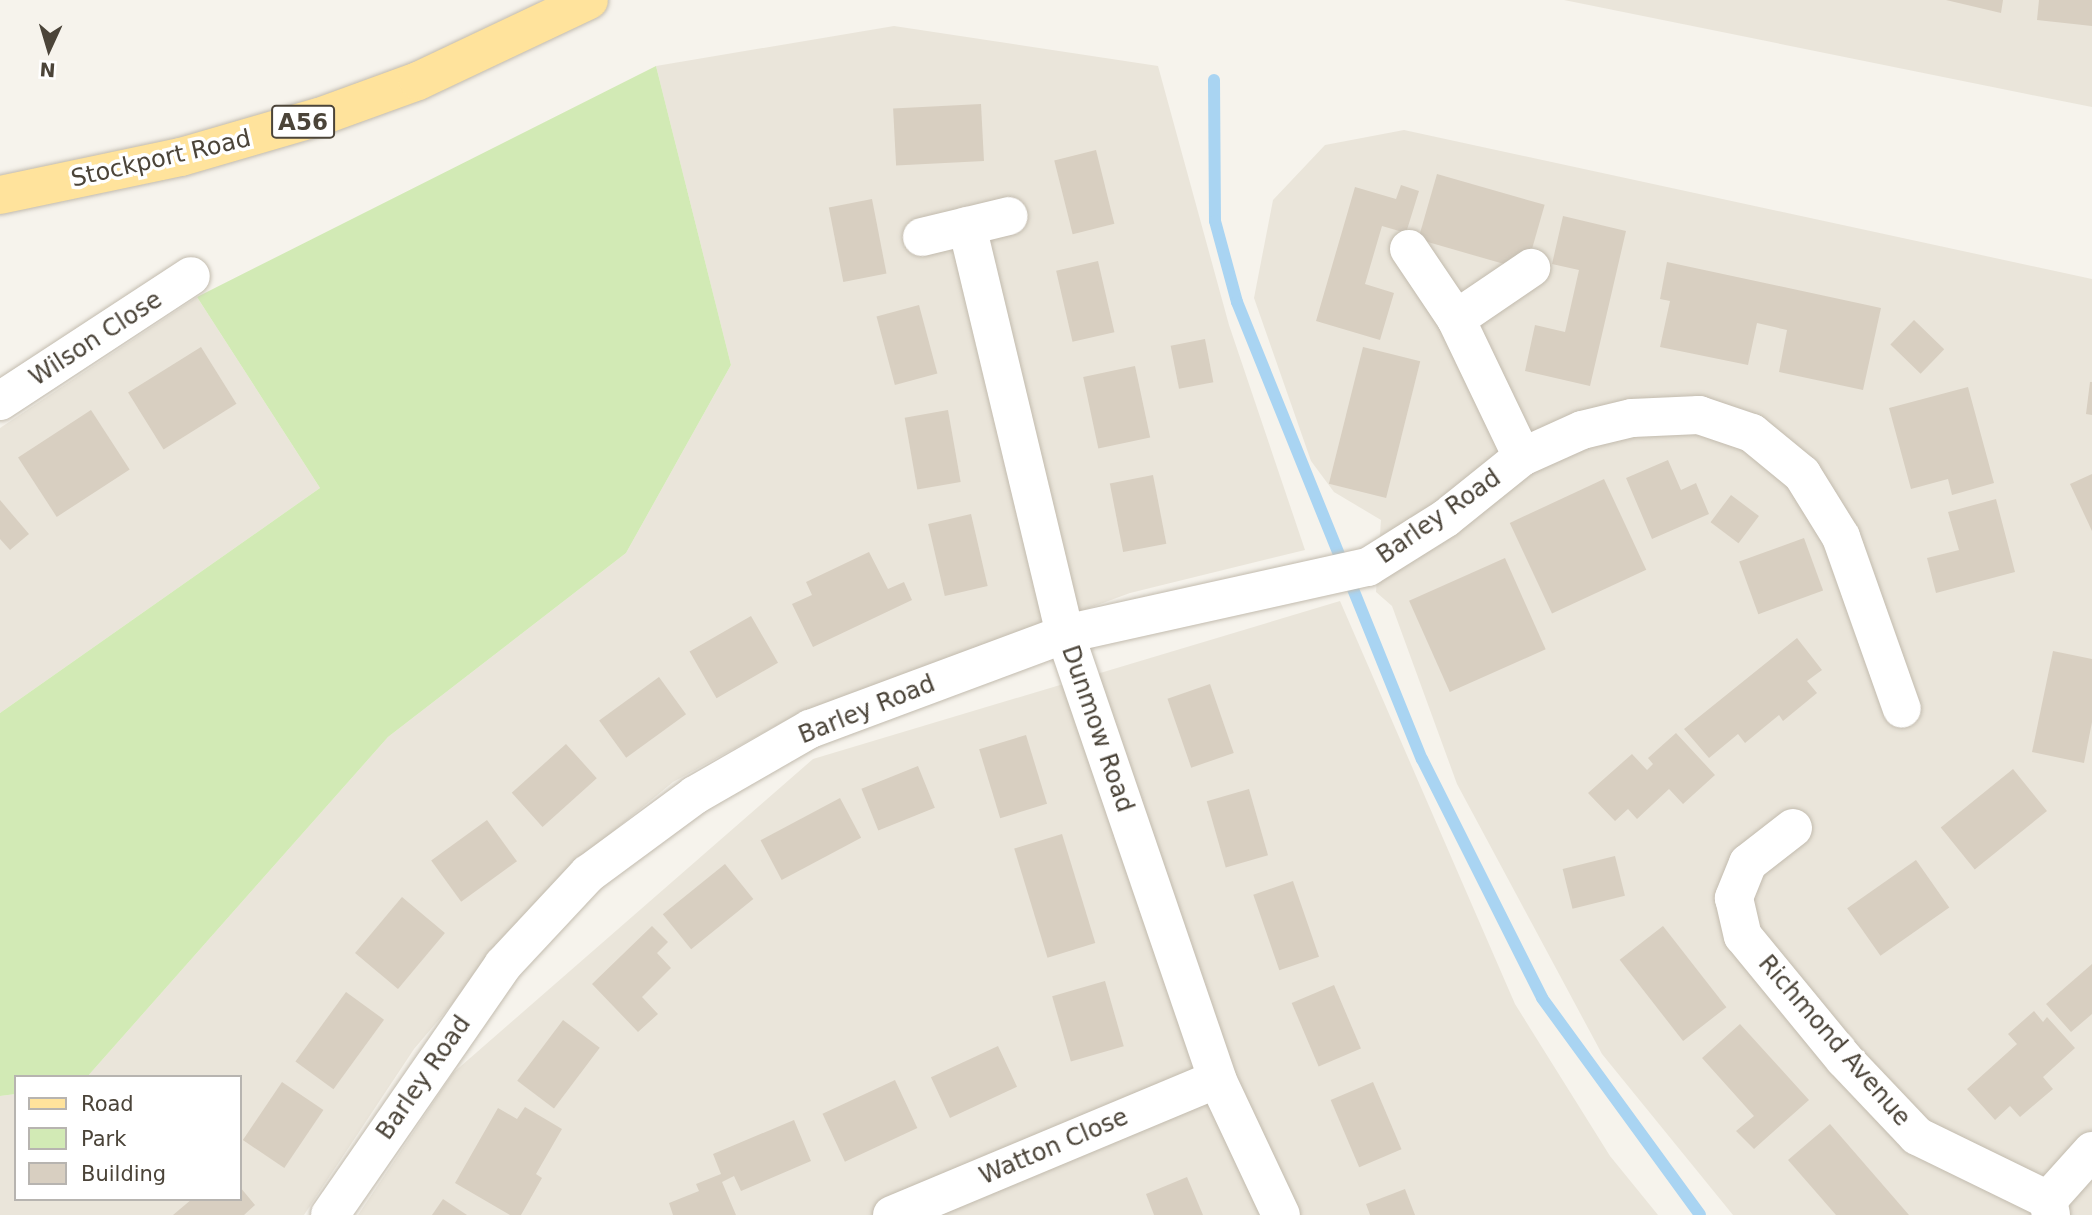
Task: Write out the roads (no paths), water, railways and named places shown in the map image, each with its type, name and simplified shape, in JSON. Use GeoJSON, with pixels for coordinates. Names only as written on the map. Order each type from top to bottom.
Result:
{"type":"FeatureCollection","features":[{"type":"Feature","properties":{"kind":"main road","name":"Stockport Road"},"geometry":{"type":"LineString","coordinates":[[0,195],[181,157],[319,117],[418,81],[589,0]]}},
{"type":"Feature","properties":{"kind":"street"},"geometry":{"type":"LineString","coordinates":[[922,237],[1009,216]]}},
{"type":"Feature","properties":{"kind":"street","name":"Dunmow Road"},"geometry":{"type":"LineString","coordinates":[[967,226],[1065,634],[1217,1079],[1282,1215]]}},
{"type":"Feature","properties":{"kind":"street","name":"Barley Road"},"geometry":{"type":"LineString","coordinates":[[1409,248],[1456,319],[1522,457]]}},
{"type":"Feature","properties":{"kind":"street"},"geometry":{"type":"LineString","coordinates":[[1456,319],[1531,268]]}},
{"type":"Feature","properties":{"kind":"street","name":"Wilson Close"},"geometry":{"type":"LineString","coordinates":[[0,401],[191,276]]}},
{"type":"Feature","properties":{"kind":"street","name":"Barley Road"},"geometry":{"type":"LineString","coordinates":[[330,1215],[503,965],[588,874],[695,795],[810,729],[1065,634],[1319,580],[1368,567],[1446,518],[1522,457],[1582,430],[1632,418],[1699,415],[1752,433],[1802,474],[1841,537],[1902,709]]}},
{"type":"Feature","properties":{"kind":"street","name":"Richmond Avenue"},"geometry":{"type":"LineString","coordinates":[[1793,828],[1748,863],[1734,898],[1743,936],[1844,1059],[1917,1136],[2049,1208],[2092,1151]]}},
{"type":"Feature","properties":{"kind":"street","name":"Watton Close"},"geometry":{"type":"LineString","coordinates":[[892,1215],[1217,1079]]}},
{"type":"Feature","properties":{"kind":"waterway"},"geometry":{"type":"LineString","coordinates":[[1214,80],[1215,221],[1237,302],[1422,759],[1542,998],[1700,1215]]}}]}
